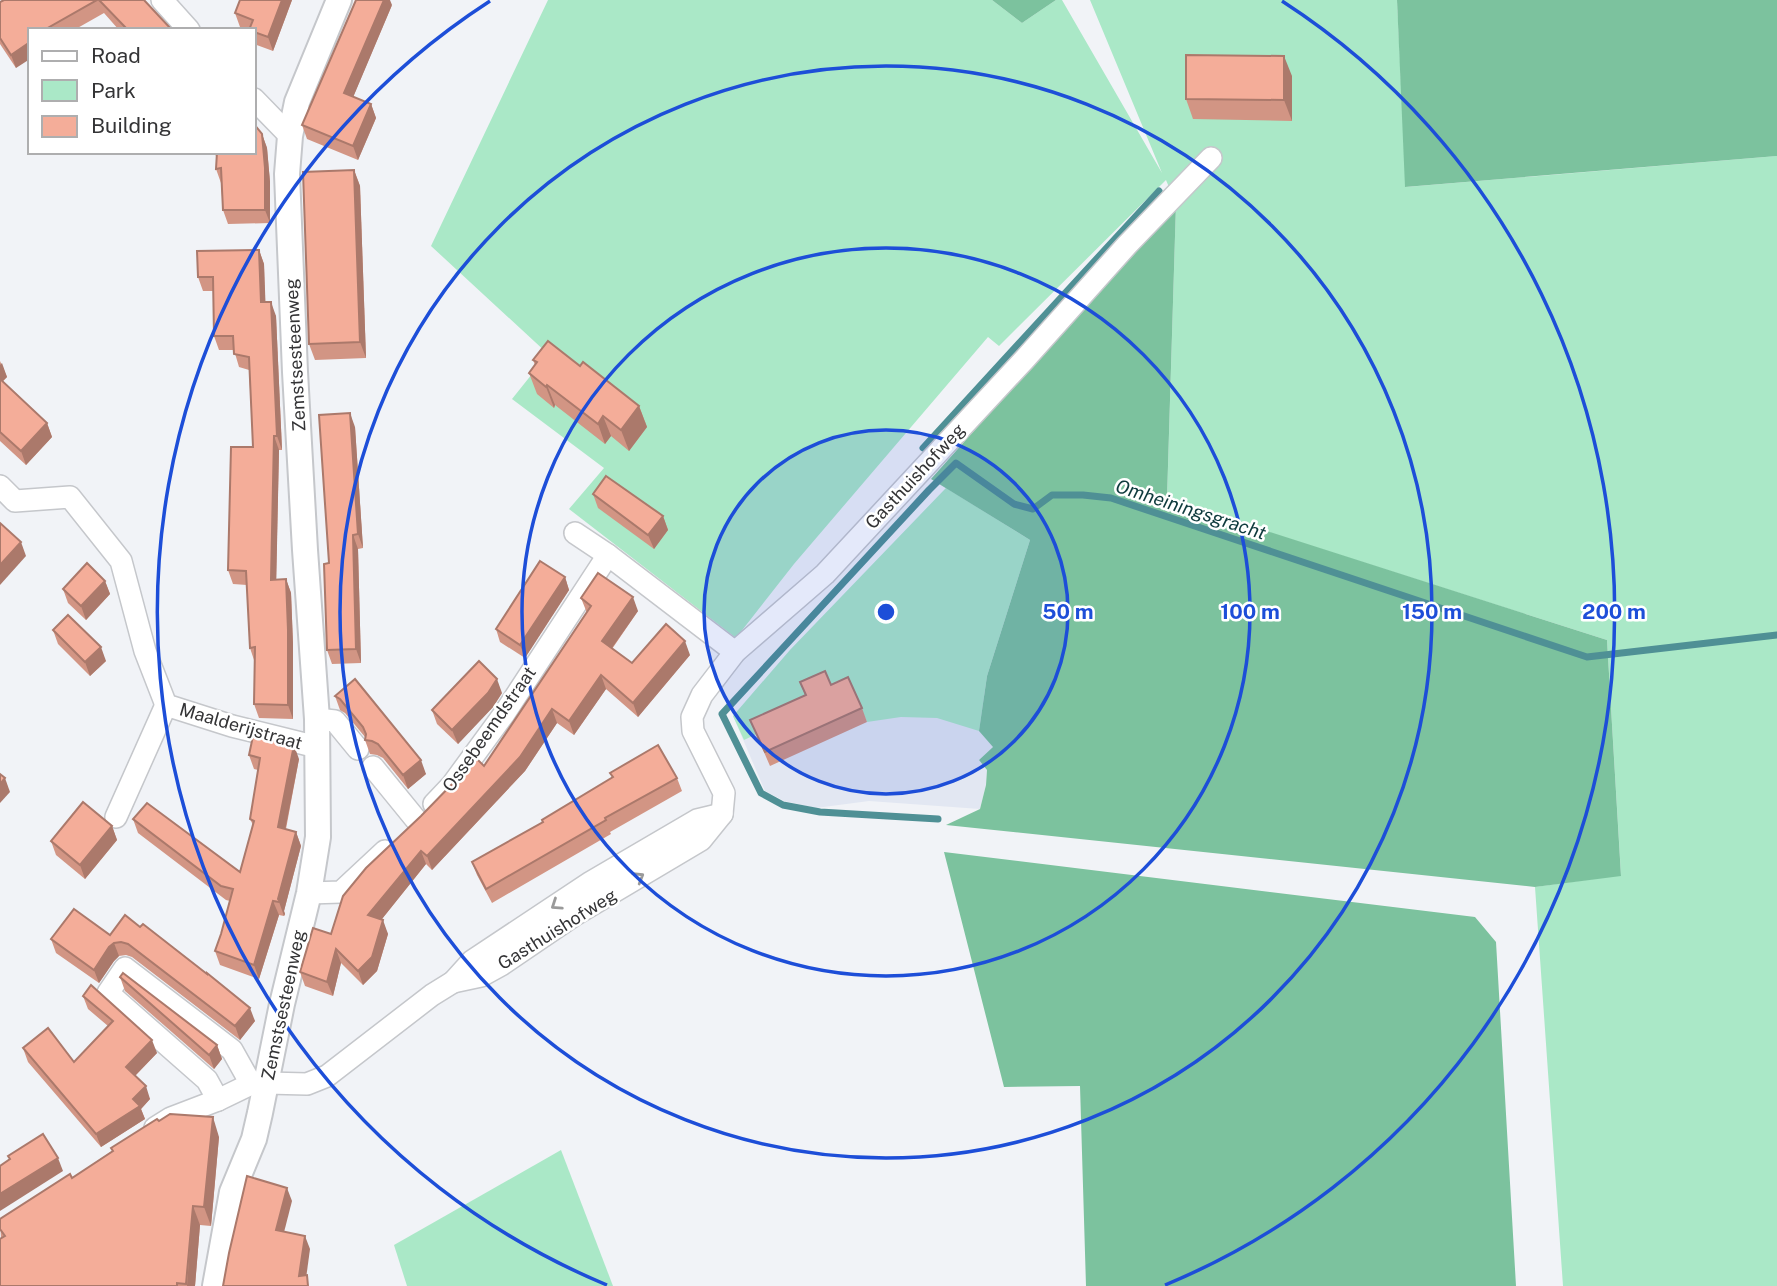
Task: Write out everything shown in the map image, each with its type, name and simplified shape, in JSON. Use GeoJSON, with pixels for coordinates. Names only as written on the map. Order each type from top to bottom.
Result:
{"type":"FeatureCollection","features":[{"type":"Feature","properties":{"kind":"street"},"geometry":{"type":"LineString","coordinates":[[162,0],[187,28]]}},
{"type":"Feature","properties":{"kind":"street","name":"Zemstsesteenweg"},"geometry":{"type":"LineString","coordinates":[[215,1286],[232,1192],[254,1139],[259,1083],[282,1004],[309,893],[318,837],[317,719],[294,352],[287,174],[290,136],[297,102],[339,0]]}},
{"type":"Feature","properties":{"kind":"street"},"geometry":{"type":"LineString","coordinates":[[256,101],[290,136]]}},
{"type":"Feature","properties":{"kind":"street","name":"Gasthuishofweg"},"geometry":{"type":"LineString","coordinates":[[259,1083],[307,1084],[327,1076],[432,995],[453,982],[472,961],[526,936],[675,844],[697,820],[722,814],[724,793],[693,731],[692,717],[702,695],[735,652],[825,573],[1211,158]]}},
{"type":"Feature","properties":{"kind":"street","name":"Maalderijstraat"},"geometry":{"type":"LineString","coordinates":[[0,486],[15,501],[70,497],[121,561],[145,652],[166,705],[116,817]]}},
{"type":"Feature","properties":{"kind":"street"},"geometry":{"type":"LineString","coordinates":[[575,533],[735,652]]}},
{"type":"Feature","properties":{"kind":"street","name":"Ossebeemdstraat"},"geometry":{"type":"LineString","coordinates":[[309,893],[341,891],[452,785],[496,724],[608,555]]}},
{"type":"Feature","properties":{"kind":"street","name":"Maalderijstraat"},"geometry":{"type":"LineString","coordinates":[[166,705],[232,726],[317,747]]}},
{"type":"Feature","properties":{"kind":"street"},"geometry":{"type":"LineString","coordinates":[[317,719],[335,721],[358,748]]}},
{"type":"Feature","properties":{"kind":"street"},"geometry":{"type":"LineString","coordinates":[[373,767],[417,821]]}},
{"type":"Feature","properties":{"kind":"street"},"geometry":{"type":"LineString","coordinates":[[136,1140],[171,1118],[218,1100],[259,1083],[232,1050],[125,968],[108,993],[207,1080],[218,1100]]}},
{"type":"Feature","properties":{"kind":"shaded area"},"geometry":{"type":"Polygon","coordinates":[[[946,488],[993,747],[979,760],[987,770],[980,809],[869,801],[816,808],[784,801],[765,791],[733,716],[790,650],[946,488]]]}},
{"type":"Feature","properties":{"kind":"green space"},"geometry":{"type":"Polygon","coordinates":[[[548,0],[992,0],[1022,23],[1056,0],[1062,0],[1162,173],[1090,0],[1397,0],[1406,187],[1777,156],[1777,1286],[1563,1286],[1535,887],[1621,875],[1607,640],[1167,500],[1176,204],[1166,180],[999,346],[988,337],[794,564],[736,638],[569,509],[604,468],[512,399],[548,354],[431,246],[548,0]]]}},
{"type":"Feature","properties":{"kind":"green space"},"geometry":{"type":"Polygon","coordinates":[[[992,0],[1056,0],[1022,23],[992,0]]]}},
{"type":"Feature","properties":{"kind":"green space"},"geometry":{"type":"Polygon","coordinates":[[[1397,0],[1777,0],[1777,156],[1405,187],[1397,0]]]}},
{"type":"Feature","properties":{"kind":"green space"},"geometry":{"type":"Polygon","coordinates":[[[1176,204],[1167,499],[1607,640],[1621,876],[1535,887],[946,825],[980,809],[987,770],[979,760],[993,747],[979,731],[987,676],[1030,540],[931,479],[1176,204]]]}},
{"type":"Feature","properties":{"kind":"green space"},"geometry":{"type":"Polygon","coordinates":[[[946,488],[1030,540],[987,676],[979,731],[937,718],[901,717],[867,722],[854,691],[744,740],[733,716],[790,650],[946,488]]]}},
{"type":"Feature","properties":{"kind":"green space"},"geometry":{"type":"Polygon","coordinates":[[[944,852],[1475,917],[1496,942],[1516,1286],[1086,1286],[1080,1086],[1004,1087],[944,852]]]}},
{"type":"Feature","properties":{"kind":"green space"},"geometry":{"type":"Polygon","coordinates":[[[561,1150],[613,1286],[407,1286],[394,1245],[561,1150]]]}},
{"type":"Feature","properties":{"kind":"building"},"geometry":{"type":"Polygon","coordinates":[[[97,0],[48,28],[28,28],[28,43],[11,55],[0,38],[0,2],[97,0]]]}},
{"type":"Feature","properties":{"kind":"building"},"geometry":{"type":"Polygon","coordinates":[[[99,0],[144,0],[170,28],[126,28],[99,0]]]}},
{"type":"Feature","properties":{"kind":"building"},"geometry":{"type":"Polygon","coordinates":[[[240,0],[282,0],[268,37],[256,33],[256,28],[250,28],[253,20],[235,13],[240,0]]]}},
{"type":"Feature","properties":{"kind":"building"},"geometry":{"type":"Polygon","coordinates":[[[356,0],[384,0],[344,93],[371,104],[353,146],[302,125],[356,0]]]}},
{"type":"Feature","properties":{"kind":"building"},"geometry":{"type":"Polygon","coordinates":[[[1186,55],[1284,56],[1284,100],[1186,99],[1186,55]]]}},
{"type":"Feature","properties":{"kind":"building"},"geometry":{"type":"Polygon","coordinates":[[[256,126],[262,134],[265,210],[223,210],[221,168],[216,169],[217,154],[256,154],[256,126]]]}},
{"type":"Feature","properties":{"kind":"building"},"geometry":{"type":"Polygon","coordinates":[[[354,170],[360,342],[309,344],[303,172],[354,170]]]}},
{"type":"Feature","properties":{"kind":"building"},"geometry":{"type":"Polygon","coordinates":[[[259,250],[261,302],[271,302],[277,436],[274,436],[271,580],[286,579],[288,705],[254,704],[255,647],[250,648],[246,571],[228,570],[231,447],[253,447],[249,357],[234,354],[233,336],[214,336],[213,277],[198,277],[197,251],[259,250]]]}},
{"type":"Feature","properties":{"kind":"building"},"geometry":{"type":"Polygon","coordinates":[[[548,341],[580,366],[583,362],[639,406],[621,430],[603,416],[598,424],[529,373],[537,362],[533,360],[548,341]]]}},
{"type":"Feature","properties":{"kind":"building"},"geometry":{"type":"Polygon","coordinates":[[[0,379],[47,423],[21,451],[0,432],[0,379]]]}},
{"type":"Feature","properties":{"kind":"building"},"geometry":{"type":"Polygon","coordinates":[[[350,413],[358,534],[353,535],[356,649],[327,650],[324,564],[329,563],[319,415],[350,413]]]}},
{"type":"Feature","properties":{"kind":"building"},"geometry":{"type":"Polygon","coordinates":[[[606,476],[663,516],[648,535],[593,494],[606,476]]]}},
{"type":"Feature","properties":{"kind":"building"},"geometry":{"type":"Polygon","coordinates":[[[0,523],[21,542],[0,565],[0,523]]]}},
{"type":"Feature","properties":{"kind":"building"},"geometry":{"type":"Polygon","coordinates":[[[540,561],[565,577],[520,645],[496,629],[540,561]]]}},
{"type":"Feature","properties":{"kind":"building"},"geometry":{"type":"Polygon","coordinates":[[[87,563],[105,581],[81,606],[63,589],[87,563]]]}},
{"type":"Feature","properties":{"kind":"building"},"geometry":{"type":"Polygon","coordinates":[[[598,573],[633,597],[602,641],[632,663],[666,624],[685,641],[633,703],[601,675],[569,721],[552,709],[520,757],[427,856],[421,851],[368,915],[383,920],[372,957],[358,971],[336,949],[327,982],[300,972],[313,928],[331,934],[343,896],[366,868],[456,780],[474,756],[484,766],[591,606],[581,598],[598,573]]]}},
{"type":"Feature","properties":{"kind":"building"},"geometry":{"type":"Polygon","coordinates":[[[68,615],[101,647],[85,662],[53,630],[68,615]]]}},
{"type":"Feature","properties":{"kind":"building"},"geometry":{"type":"Polygon","coordinates":[[[479,661],[497,679],[488,693],[452,730],[432,710],[479,661]]]}},
{"type":"Feature","properties":{"kind":"building"},"geometry":{"type":"Polygon","coordinates":[[[825,671],[831,685],[848,677],[862,708],[765,752],[750,720],[806,695],[800,682],[825,671]]]}},
{"type":"Feature","properties":{"kind":"building"},"geometry":{"type":"Polygon","coordinates":[[[355,679],[421,760],[403,775],[378,744],[365,740],[363,727],[335,696],[355,679]]]}},
{"type":"Feature","properties":{"kind":"building"},"geometry":{"type":"Polygon","coordinates":[[[253,736],[294,745],[278,827],[296,832],[278,899],[280,901],[273,901],[254,965],[215,951],[233,889],[221,886],[133,819],[147,803],[240,872],[254,821],[250,819],[260,758],[249,755],[253,736]]]}},
{"type":"Feature","properties":{"kind":"building"},"geometry":{"type":"Polygon","coordinates":[[[658,745],[677,778],[486,889],[472,862],[543,822],[542,820],[613,777],[610,773],[658,745]]]}},
{"type":"Feature","properties":{"kind":"building"},"geometry":{"type":"Polygon","coordinates":[[[83,802],[112,826],[80,865],[51,841],[83,802]]]}},
{"type":"Feature","properties":{"kind":"building"},"geometry":{"type":"Polygon","coordinates":[[[74,909],[110,935],[125,915],[140,927],[143,924],[250,1008],[235,1026],[128,944],[121,942],[109,947],[94,970],[51,939],[74,909]]]}},
{"type":"Feature","properties":{"kind":"building"},"geometry":{"type":"Polygon","coordinates":[[[123,973],[217,1045],[209,1055],[120,977],[123,973]]]}},
{"type":"Feature","properties":{"kind":"building"},"geometry":{"type":"Polygon","coordinates":[[[91,985],[152,1040],[126,1067],[146,1086],[133,1099],[140,1106],[96,1134],[23,1048],[48,1028],[74,1062],[113,1021],[83,996],[91,985]]]}},
{"type":"Feature","properties":{"kind":"building"},"geometry":{"type":"Polygon","coordinates":[[[170,1114],[213,1117],[204,1207],[193,1206],[186,1284],[0,1286],[0,1239],[5,1236],[0,1229],[0,1219],[70,1174],[72,1178],[113,1151],[111,1148],[157,1119],[159,1121],[170,1114]]]}},
{"type":"Feature","properties":{"kind":"building"},"geometry":{"type":"Polygon","coordinates":[[[43,1134],[58,1158],[0,1194],[0,1166],[10,1159],[8,1156],[43,1134]]]}},
{"type":"Feature","properties":{"kind":"building"},"geometry":{"type":"Polygon","coordinates":[[[247,1176],[287,1188],[276,1230],[305,1236],[299,1276],[307,1275],[308,1286],[223,1286],[247,1176]]]}},
{"type":"Feature","properties":{"kind":"waterway"},"geometry":{"type":"LineString","coordinates":[[923,448],[1159,191]]}},
{"type":"Feature","properties":{"kind":"waterway","name":"Omheiningsgracht"},"geometry":{"type":"LineString","coordinates":[[938,819],[820,812],[783,805],[761,793],[722,714],[956,463],[1014,504],[1033,509],[1052,495],[1111,498],[1587,657],[1777,635]]}}]}
